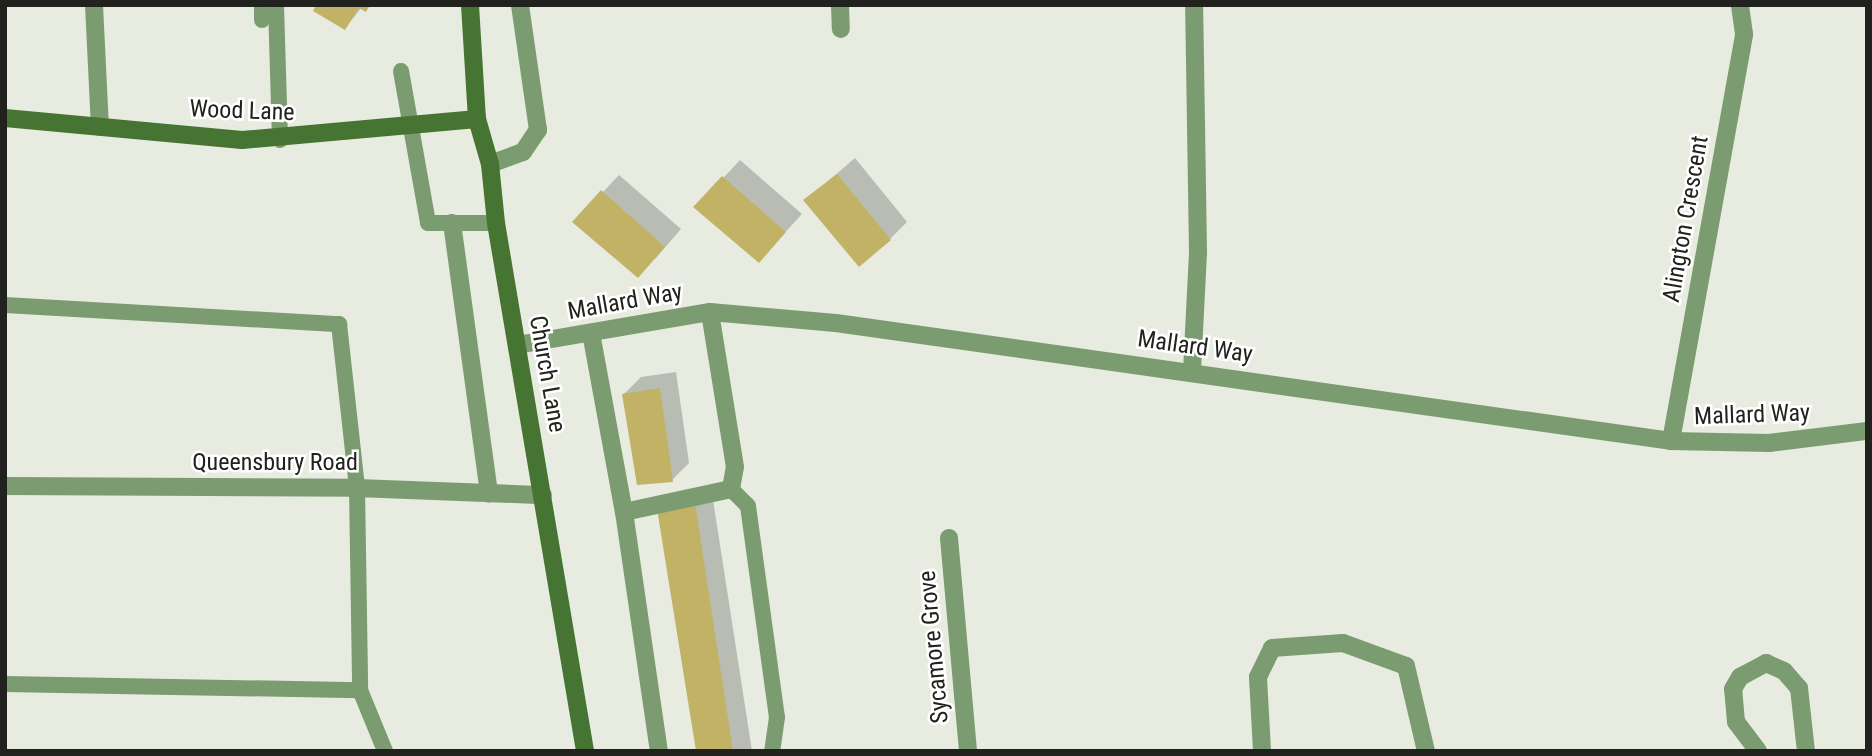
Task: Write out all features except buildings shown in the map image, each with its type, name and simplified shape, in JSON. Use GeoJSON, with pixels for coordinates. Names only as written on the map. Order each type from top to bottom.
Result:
{"type":"FeatureCollection","features":[{"type":"Feature","properties":{"kind":"main road","name":"Church Lane"},"geometry":{"type":"LineString","coordinates":[[470,5],[477,119],[490,164],[496,222],[584,751]]}},
{"type":"Feature","properties":{"kind":"main road","name":"Wood Lane"},"geometry":{"type":"LineString","coordinates":[[5,118],[280,140],[477,119]]}},
{"type":"Feature","properties":{"kind":"street"},"geometry":{"type":"LineString","coordinates":[[94,5],[100,127]]}},
{"type":"Feature","properties":{"kind":"street"},"geometry":{"type":"LineString","coordinates":[[490,164],[523,152],[538,130],[520,5]]}},
{"type":"Feature","properties":{"kind":"street"},"geometry":{"type":"LineString","coordinates":[[840,5],[841,29]]}},
{"type":"Feature","properties":{"kind":"street"},"geometry":{"type":"LineString","coordinates":[[1192,371],[1198,251],[1194,5]]}},
{"type":"Feature","properties":{"kind":"street","name":"Alington Crescent"},"geometry":{"type":"LineString","coordinates":[[1671,441],[1744,34],[1740,5]]}},
{"type":"Feature","properties":{"kind":"street"},"geometry":{"type":"LineString","coordinates":[[452,223],[489,493]]}},
{"type":"Feature","properties":{"kind":"street"},"geometry":{"type":"LineString","coordinates":[[624,512],[731,489],[735,467],[710,312]]}},
{"type":"Feature","properties":{"kind":"street","name":"Mallard Way"},"geometry":{"type":"LineString","coordinates":[[517,345],[710,312],[836,323],[1192,371],[1671,441],[1769,443],[1867,431]]}},
{"type":"Feature","properties":{"kind":"street"},"geometry":{"type":"LineString","coordinates":[[591,333],[624,512],[659,751]]}},
{"type":"Feature","properties":{"kind":"street","name":"Queensbury Road"},"geometry":{"type":"LineString","coordinates":[[5,486],[357,488],[543,495]]}},
{"type":"Feature","properties":{"kind":"street","name":"Sycamore Grove"},"geometry":{"type":"LineString","coordinates":[[949,538],[968,751]]}},
{"type":"Feature","properties":{"kind":"street"},"geometry":{"type":"LineString","coordinates":[[1262,751],[1258,677],[1272,648],[1343,643],[1406,666],[1426,751]]}},
{"type":"Feature","properties":{"kind":"street"},"geometry":{"type":"LineString","coordinates":[[1758,751],[1736,722],[1732,689],[1740,677],[1766,663],[1784,671],[1799,688],[1806,751]]}},
{"type":"Feature","properties":{"kind":"lane"},"geometry":{"type":"LineString","coordinates":[[276,5],[280,140]]}},
{"type":"Feature","properties":{"kind":"lane"},"geometry":{"type":"LineString","coordinates":[[401,71],[428,223],[496,222]]}},
{"type":"Feature","properties":{"kind":"lane"},"geometry":{"type":"LineString","coordinates":[[5,305],[339,324],[357,488],[360,690],[384,751]]}},
{"type":"Feature","properties":{"kind":"lane"},"geometry":{"type":"LineString","coordinates":[[731,489],[748,506],[777,717],[772,751]]}},
{"type":"Feature","properties":{"kind":"lane"},"geometry":{"type":"LineString","coordinates":[[5,684],[360,690]]}}]}
